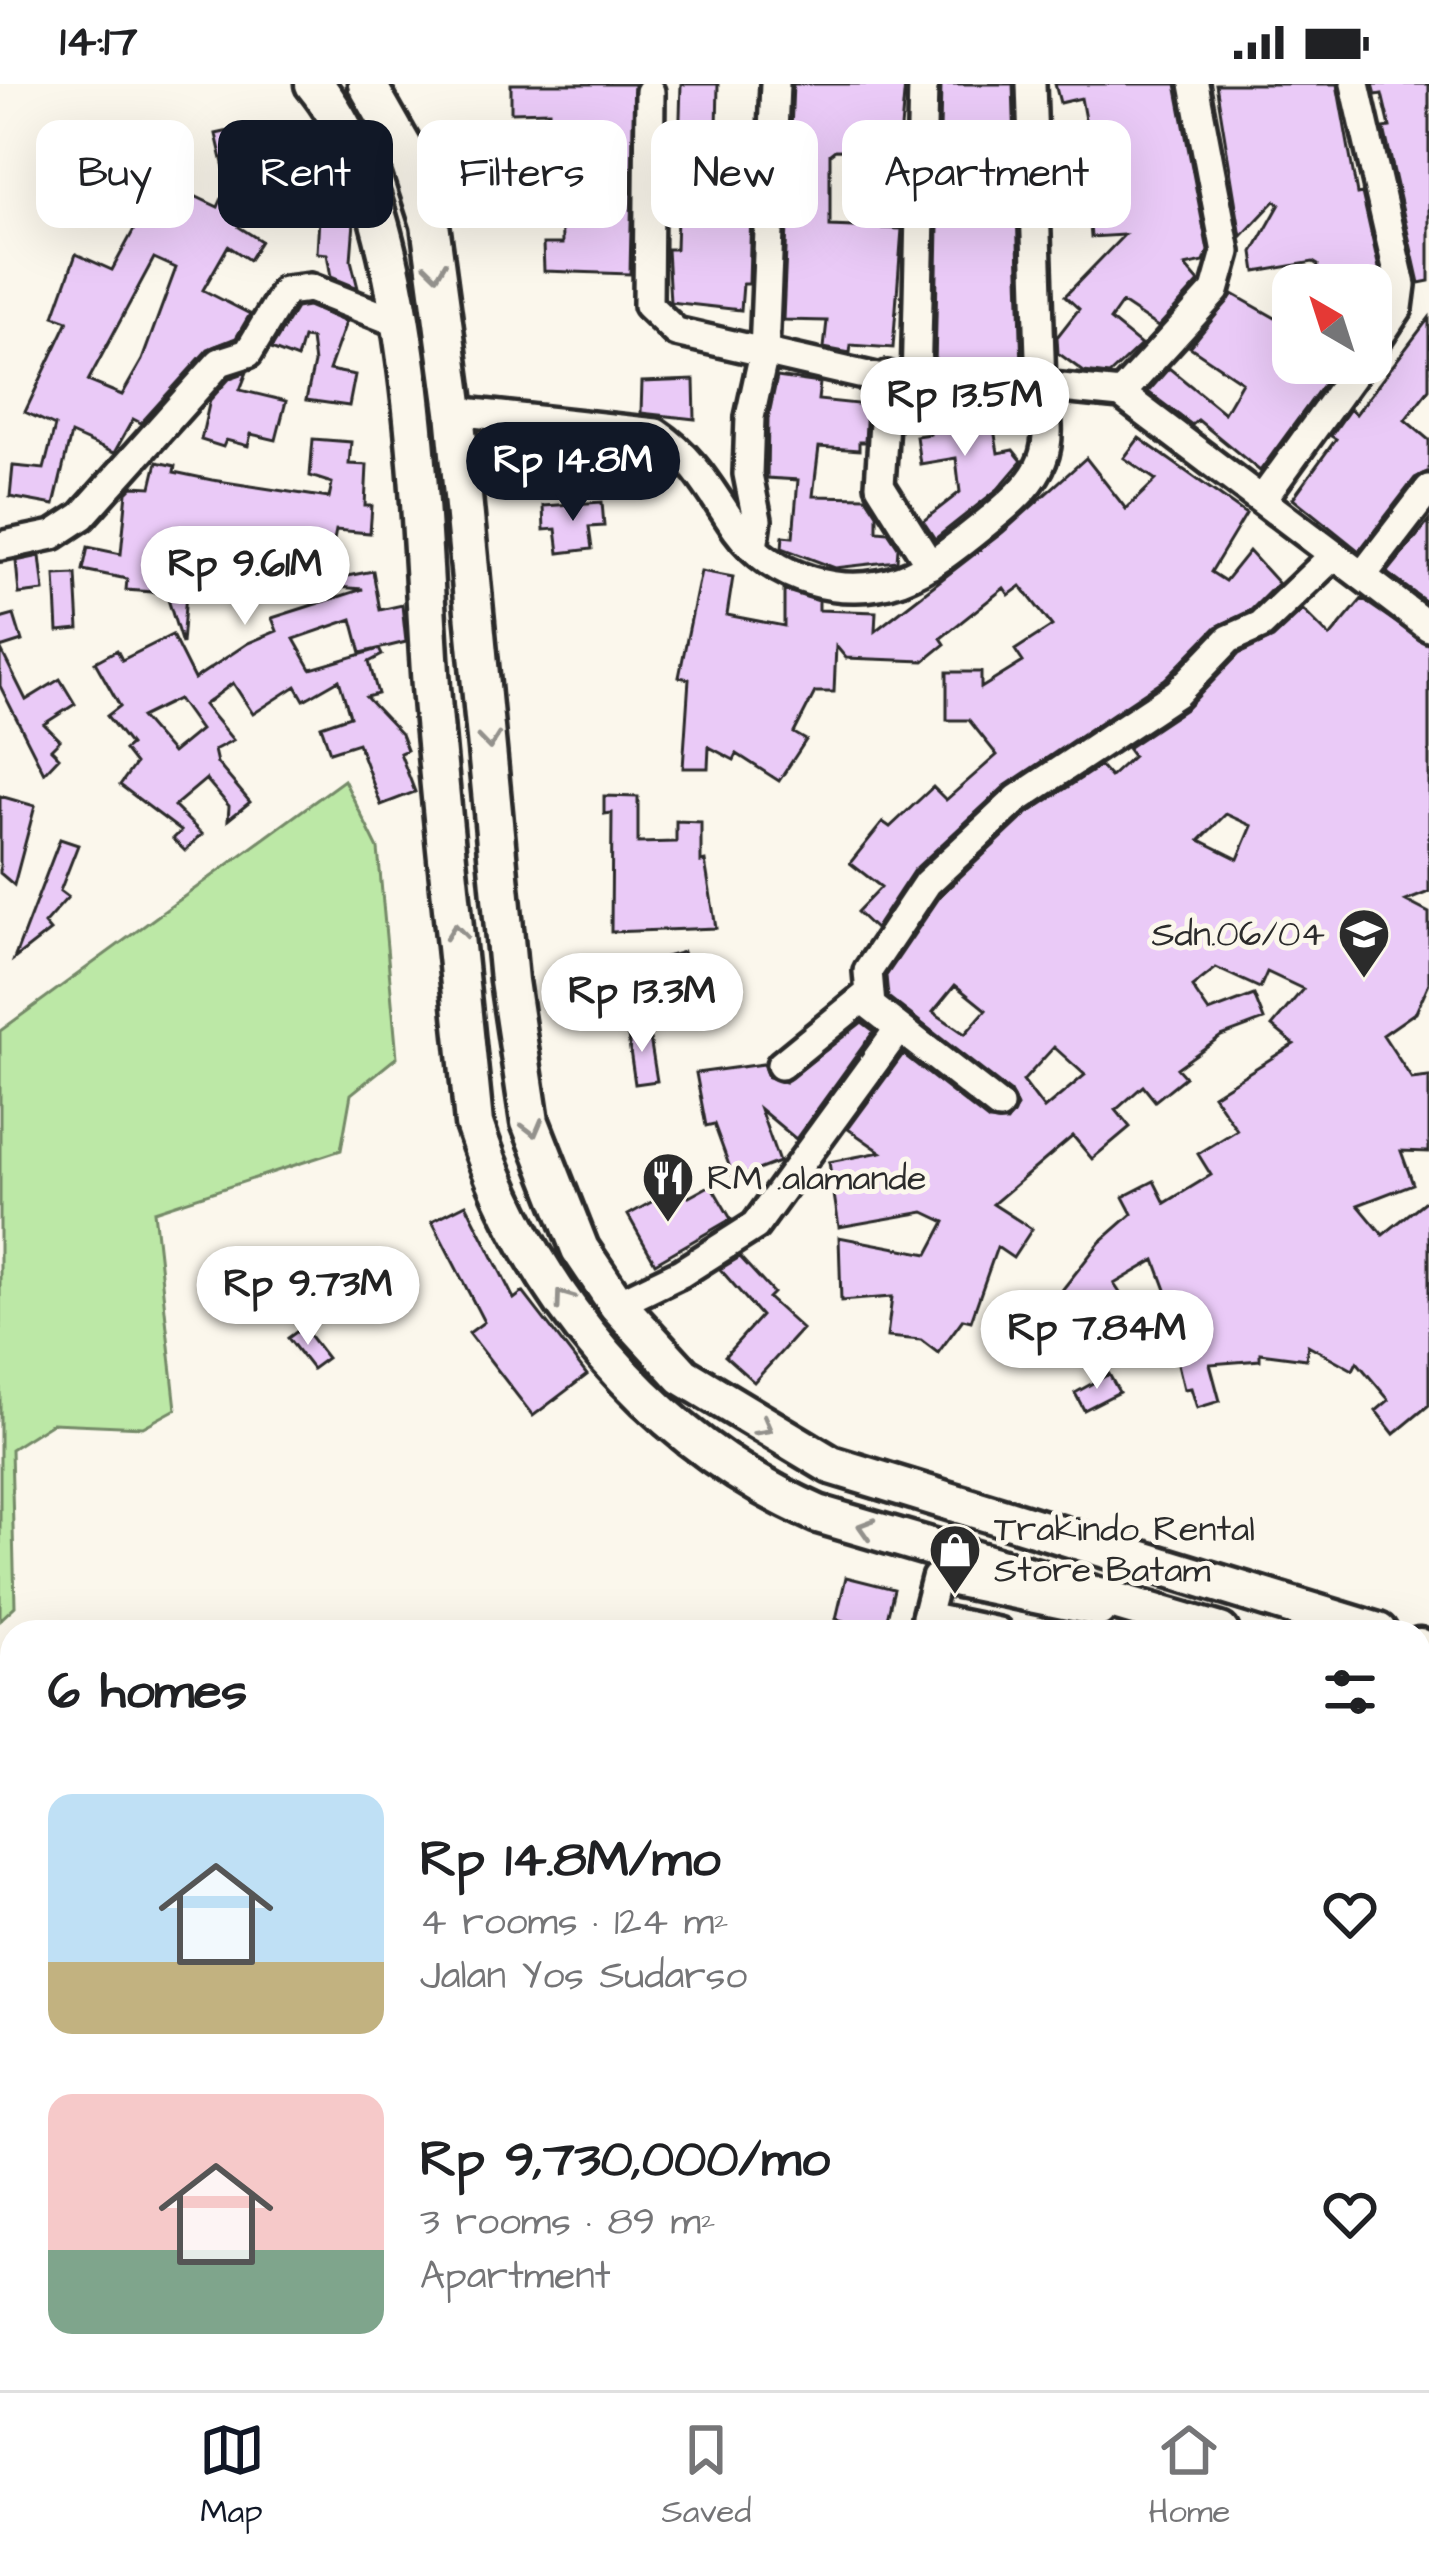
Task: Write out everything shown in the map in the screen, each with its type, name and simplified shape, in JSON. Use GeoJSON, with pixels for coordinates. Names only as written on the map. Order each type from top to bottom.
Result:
{"type":"FeatureCollection","features":[{"type":"Feature","properties":{"kind":"main road"},"geometry":{"type":"LineString","coordinates":[[314,84],[329,102],[375,213],[399,323],[423,514],[430,652],[475,1124],[497,1193],[554,1286],[656,1414],[777,1496],[818,1514],[1177,1620]]}},
{"type":"Feature","properties":{"kind":"main road"},"geometry":{"type":"LineString","coordinates":[[367,84],[408,156],[430,224],[480,652],[508,982],[530,1122],[580,1250],[616,1304],[683,1376],[831,1465],[1339,1620]]}},
{"type":"Feature","properties":{"kind":"main road"},"geometry":{"type":"LineString","coordinates":[[430,652],[480,652]]}},
{"type":"Feature","properties":{"kind":"street"},"geometry":{"type":"LineString","coordinates":[[753,548],[758,520],[748,474],[750,417],[764,353],[775,84]]}},
{"type":"Feature","properties":{"kind":"street"},"geometry":{"type":"LineString","coordinates":[[916,387],[923,84]]}},
{"type":"Feature","properties":{"kind":"street"},"geometry":{"type":"LineString","coordinates":[[455,411],[656,433],[707,479],[753,548],[774,568],[841,586],[896,581],[929,565],[1018,497],[1042,465],[1052,435],[1041,386],[1031,84]]}},
{"type":"Feature","properties":{"kind":"street"},"geometry":{"type":"LineString","coordinates":[[1121,394],[1215,290],[1223,273],[1226,253],[1194,84]]}},
{"type":"Feature","properties":{"kind":"street"},"geometry":{"type":"LineString","coordinates":[[1355,84],[1401,285],[1392,317]]}},
{"type":"Feature","properties":{"kind":"street"},"geometry":{"type":"LineString","coordinates":[[650,92],[650,312],[676,332],[887,376],[916,387],[1041,386],[1121,394],[1264,497],[1332,556],[1429,627]]}},
{"type":"Feature","properties":{"kind":"street"},"geometry":{"type":"LineString","coordinates":[[0,546],[53,535],[101,499],[220,362],[248,353],[286,291],[310,288],[399,323]]}},
{"type":"Feature","properties":{"kind":"street"},"geometry":{"type":"LineString","coordinates":[[887,376],[880,484],[929,565]]}},
{"type":"Feature","properties":{"kind":"street"},"geometry":{"type":"LineString","coordinates":[[1264,497],[1346,384]]}},
{"type":"Feature","properties":{"kind":"street"},"geometry":{"type":"LineString","coordinates":[[1362,576],[1429,489]]}},
{"type":"Feature","properties":{"kind":"street"},"geometry":{"type":"LineString","coordinates":[[999,1106],[871,1006],[868,971],[927,883],[1017,799],[1177,693],[1229,639],[1261,625],[1332,556]]}},
{"type":"Feature","properties":{"kind":"street"},"geometry":{"type":"LineString","coordinates":[[781,1065],[868,994]]}},
{"type":"Feature","properties":{"kind":"street"},"geometry":{"type":"LineString","coordinates":[[616,1304],[681,1274],[755,1226],[898,1031]]}},
{"type":"Feature","properties":{"kind":"street"},"geometry":{"type":"LineString","coordinates":[[940,1620],[926,1617],[935,1578],[1109,1614],[1112,1602]]}},
{"type":"Feature","properties":{"kind":"green space"},"geometry":{"type":"Polygon","coordinates":[[[344,780],[378,849],[397,1057],[351,1094],[341,1150],[154,1211],[176,1409],[143,1427],[52,1423],[11,1449],[15,1606],[0,1620],[0,1031],[344,780]]]}},
{"type":"Feature","properties":{"kind":"building"},"geometry":{"type":"Polygon","coordinates":[[[511,84],[634,84],[630,274],[544,271],[543,244],[562,244],[562,228],[627,228],[627,120],[549,120],[549,111],[511,112],[511,84]]]}},
{"type":"Feature","properties":{"kind":"building"},"geometry":{"type":"Polygon","coordinates":[[[681,84],[718,84],[717,120],[680,120],[681,84]]]}},
{"type":"Feature","properties":{"kind":"building"},"geometry":{"type":"Polygon","coordinates":[[[793,84],[905,84],[902,120],[842,120],[842,150],[830,154],[830,226],[902,229],[893,348],[851,345],[850,353],[824,348],[827,321],[783,320],[787,228],[818,228],[818,120],[791,120],[793,84]]]}},
{"type":"Feature","properties":{"kind":"building"},"geometry":{"type":"Polygon","coordinates":[[[941,84],[1013,84],[1014,120],[940,120],[941,84]]]}},
{"type":"Feature","properties":{"kind":"building"},"geometry":{"type":"Polygon","coordinates":[[[1055,84],[1176,84],[1208,251],[1204,262],[1185,266],[1199,282],[1158,327],[1122,303],[1110,320],[1141,345],[1109,375],[1084,372],[1058,353],[1057,337],[1079,309],[1065,296],[1124,235],[1091,237],[1090,228],[1131,228],[1131,120],[1085,120],[1081,98],[1060,103],[1055,84]]]}},
{"type":"Feature","properties":{"kind":"building"},"geometry":{"type":"Polygon","coordinates":[[[1216,84],[1337,84],[1357,194],[1362,193],[1378,264],[1272,264],[1272,269],[1256,272],[1253,252],[1280,204],[1275,201],[1241,237],[1216,84]]]}},
{"type":"Feature","properties":{"kind":"building"},"geometry":{"type":"Polygon","coordinates":[[[1373,84],[1429,84],[1429,281],[1419,283],[1384,128],[1390,127],[1382,94],[1376,95],[1373,84]]]}},
{"type":"Feature","properties":{"kind":"building"},"geometry":{"type":"Polygon","coordinates":[[[194,196],[218,207],[218,228],[241,228],[261,241],[249,260],[228,246],[203,290],[250,314],[236,338],[208,349],[141,423],[133,419],[114,453],[71,434],[54,505],[10,497],[13,466],[44,469],[55,426],[25,412],[68,321],[54,316],[76,254],[112,270],[135,228],[194,228],[194,196]],[[154,258],[88,381],[122,395],[142,360],[176,268],[154,258]]]}},
{"type":"Feature","properties":{"kind":"building"},"geometry":{"type":"Polygon","coordinates":[[[318,228],[354,228],[351,260],[358,288],[331,277],[327,254],[317,253],[318,228]]]}},
{"type":"Feature","properties":{"kind":"building"},"geometry":{"type":"Polygon","coordinates":[[[677,228],[750,228],[749,284],[743,284],[741,310],[670,302],[667,249],[676,249],[677,228]]]}},
{"type":"Feature","properties":{"kind":"building"},"geometry":{"type":"Polygon","coordinates":[[[938,228],[1018,228],[1022,368],[935,369],[938,228]]]}},
{"type":"Feature","properties":{"kind":"building"},"geometry":{"type":"Polygon","coordinates":[[[1233,294],[1272,316],[1272,384],[1324,384],[1260,471],[1198,420],[1192,425],[1148,392],[1169,368],[1224,413],[1242,382],[1190,347],[1233,294]]]}},
{"type":"Feature","properties":{"kind":"building"},"geometry":{"type":"Polygon","coordinates":[[[308,306],[346,322],[329,370],[355,375],[349,406],[306,400],[314,363],[311,339],[303,338],[297,359],[271,349],[296,308],[308,306]]]}},
{"type":"Feature","properties":{"kind":"building"},"geometry":{"type":"Polygon","coordinates":[[[1429,318],[1429,389],[1405,420],[1429,440],[1429,471],[1415,478],[1359,551],[1293,498],[1336,439],[1331,436],[1350,409],[1356,414],[1379,384],[1392,384],[1392,367],[1429,318]]]}},
{"type":"Feature","properties":{"kind":"building"},"geometry":{"type":"Polygon","coordinates":[[[247,372],[240,390],[286,401],[276,440],[251,434],[248,446],[226,440],[223,447],[201,440],[210,400],[230,378],[247,372]]]}},
{"type":"Feature","properties":{"kind":"building"},"geometry":{"type":"Polygon","coordinates":[[[777,377],[820,383],[818,400],[867,405],[865,442],[859,442],[859,450],[819,447],[813,496],[866,497],[877,514],[877,531],[888,532],[898,547],[897,561],[835,568],[782,548],[783,536],[793,537],[798,480],[767,478],[768,419],[777,377]]]}},
{"type":"Feature","properties":{"kind":"building"},"geometry":{"type":"Polygon","coordinates":[[[694,380],[695,419],[641,413],[642,382],[694,380]]]}},
{"type":"Feature","properties":{"kind":"building"},"geometry":{"type":"Polygon","coordinates":[[[990,404],[998,453],[1013,450],[1022,461],[998,489],[935,539],[923,521],[960,492],[956,458],[920,464],[916,436],[930,434],[926,408],[990,404]]]}},
{"type":"Feature","properties":{"kind":"building"},"geometry":{"type":"Polygon","coordinates":[[[1139,438],[1246,514],[1211,572],[1225,581],[1249,551],[1278,583],[1251,610],[1216,627],[1165,679],[1005,786],[914,870],[875,929],[857,912],[881,887],[850,863],[883,822],[890,827],[933,787],[946,800],[997,755],[969,720],[947,720],[947,672],[981,672],[981,688],[1023,662],[1015,650],[1052,626],[1021,586],[1009,595],[1004,588],[941,638],[945,644],[924,661],[846,658],[836,646],[834,692],[815,692],[794,733],[806,740],[779,781],[737,754],[734,760],[709,747],[708,768],[683,768],[689,679],[679,677],[701,571],[733,577],[727,615],[784,626],[784,590],[819,601],[819,610],[876,612],[875,631],[1003,532],[1086,458],[1126,509],[1156,480],[1124,458],[1139,438]]]}},
{"type":"Feature","properties":{"kind":"building"},"geometry":{"type":"Polygon","coordinates":[[[313,439],[351,442],[349,464],[367,465],[365,506],[372,506],[370,533],[336,530],[326,580],[373,571],[380,610],[402,605],[406,642],[361,653],[352,619],[294,639],[311,669],[379,649],[382,655],[369,662],[378,694],[366,697],[401,734],[407,750],[400,753],[415,792],[381,805],[358,743],[330,752],[321,726],[350,716],[339,680],[304,700],[296,686],[253,714],[233,683],[204,705],[233,740],[214,750],[217,763],[250,802],[228,820],[229,806],[206,779],[174,806],[202,834],[185,851],[173,839],[181,831],[120,785],[135,764],[124,750],[130,745],[107,716],[120,706],[95,662],[117,650],[122,660],[172,635],[194,679],[248,643],[277,631],[272,618],[363,589],[257,581],[259,562],[226,558],[228,545],[190,543],[182,644],[166,593],[126,590],[127,579],[83,570],[88,547],[121,554],[127,492],[133,486],[151,487],[157,462],[175,466],[174,472],[212,480],[329,498],[332,483],[310,476],[313,439]],[[178,699],[141,717],[172,753],[200,730],[178,699]]]}},
{"type":"Feature","properties":{"kind":"building"},"geometry":{"type":"Polygon","coordinates":[[[602,502],[604,526],[589,527],[592,549],[559,553],[556,529],[544,530],[543,506],[602,502]]]}},
{"type":"Feature","properties":{"kind":"building"},"geometry":{"type":"Polygon","coordinates":[[[1429,521],[1429,604],[1387,573],[1429,521]]]}},
{"type":"Feature","properties":{"kind":"building"},"geometry":{"type":"Polygon","coordinates":[[[40,556],[44,591],[19,594],[16,561],[40,556]]]}},
{"type":"Feature","properties":{"kind":"building"},"geometry":{"type":"Polygon","coordinates":[[[76,574],[79,629],[58,631],[55,575],[76,574]]]}},
{"type":"Feature","properties":{"kind":"building"},"geometry":{"type":"Polygon","coordinates":[[[1362,599],[1429,645],[1429,892],[1406,901],[1429,913],[1429,983],[1416,1012],[1383,1035],[1412,1079],[1429,1077],[1429,1152],[1401,1151],[1413,1184],[1358,1205],[1383,1235],[1429,1198],[1429,1405],[1394,1434],[1376,1411],[1389,1400],[1357,1362],[1353,1370],[1308,1345],[1306,1359],[1260,1353],[1260,1360],[1210,1364],[1220,1401],[1197,1408],[1191,1388],[1184,1389],[1170,1330],[1098,1367],[1084,1347],[1064,1363],[1051,1347],[1087,1317],[1059,1294],[1100,1242],[1132,1214],[1123,1197],[1154,1181],[1165,1203],[1211,1175],[1198,1154],[1237,1130],[1213,1095],[1294,1044],[1272,1026],[1303,989],[1267,972],[1260,988],[1216,968],[1192,987],[1209,1012],[1254,995],[1264,1020],[1221,1036],[1177,1068],[1185,1077],[1155,1101],[1143,1086],[1116,1110],[1130,1127],[1092,1159],[1073,1136],[993,1204],[1032,1229],[1013,1258],[997,1247],[971,1321],[963,1319],[938,1353],[921,1340],[887,1337],[892,1297],[841,1301],[839,1237],[928,1254],[945,1222],[924,1212],[839,1227],[829,1162],[881,1152],[848,1129],[903,1054],[989,1121],[1007,1122],[1017,1107],[1010,1092],[888,997],[886,976],[941,895],[1028,813],[1100,766],[1110,777],[1133,756],[1127,748],[1187,708],[1239,654],[1273,638],[1303,610],[1330,637],[1362,599]],[[1226,814],[1200,840],[1238,859],[1252,826],[1226,814]],[[955,985],[933,1012],[965,1034],[986,1010],[955,985]],[[1054,1047],[1023,1081],[1044,1109],[1085,1075],[1054,1047]],[[1155,1260],[1114,1284],[1133,1312],[1169,1298],[1155,1260]]]}},
{"type":"Feature","properties":{"kind":"building"},"geometry":{"type":"Polygon","coordinates":[[[14,615],[22,641],[0,648],[0,619],[14,615]]]}},
{"type":"Feature","properties":{"kind":"building"},"geometry":{"type":"Polygon","coordinates":[[[0,648],[26,700],[60,679],[75,704],[44,724],[60,740],[51,749],[59,757],[44,773],[0,686],[0,648]]]}},
{"type":"Feature","properties":{"kind":"building"},"geometry":{"type":"Polygon","coordinates":[[[0,796],[35,806],[14,885],[0,873],[0,796]]]}},
{"type":"Feature","properties":{"kind":"building"},"geometry":{"type":"Polygon","coordinates":[[[604,796],[638,797],[638,843],[676,842],[676,821],[701,822],[701,862],[705,861],[716,928],[611,932],[612,813],[604,814],[604,796]]]}},
{"type":"Feature","properties":{"kind":"building"},"geometry":{"type":"Polygon","coordinates":[[[60,839],[78,845],[60,891],[68,897],[44,924],[50,931],[14,959],[60,839]]]}},
{"type":"Feature","properties":{"kind":"building"},"geometry":{"type":"Polygon","coordinates":[[[683,952],[689,973],[657,982],[651,961],[683,952]]]}},
{"type":"Feature","properties":{"kind":"building"},"geometry":{"type":"Polygon","coordinates":[[[862,1022],[874,1031],[796,1139],[760,1109],[779,1162],[734,1179],[714,1124],[706,1126],[696,1073],[763,1064],[768,1077],[785,1082],[862,1022]]]}},
{"type":"Feature","properties":{"kind":"building"},"geometry":{"type":"Polygon","coordinates":[[[648,1026],[657,1081],[635,1084],[627,1030],[648,1026]]]}},
{"type":"Feature","properties":{"kind":"building","name":"RM .alamande"},"geometry":{"type":"Polygon","coordinates":[[[682,1185],[689,1197],[711,1185],[731,1219],[655,1263],[628,1215],[682,1185]]]}},
{"type":"Feature","properties":{"kind":"building"},"geometry":{"type":"Polygon","coordinates":[[[466,1204],[514,1299],[523,1292],[587,1375],[533,1416],[469,1333],[484,1322],[432,1221],[466,1204]]]}},
{"type":"Feature","properties":{"kind":"building"},"geometry":{"type":"Polygon","coordinates":[[[740,1257],[773,1293],[768,1298],[802,1329],[754,1382],[725,1356],[761,1316],[720,1269],[740,1257]]]}},
{"type":"Feature","properties":{"kind":"building"},"geometry":{"type":"Polygon","coordinates":[[[303,1327],[327,1358],[312,1369],[288,1338],[303,1327]]]}},
{"type":"Feature","properties":{"kind":"building"},"geometry":{"type":"Polygon","coordinates":[[[1109,1374],[1119,1392],[1084,1410],[1075,1393],[1109,1374]]]}},
{"type":"Feature","properties":{"kind":"building"},"geometry":{"type":"Polygon","coordinates":[[[846,1577],[894,1589],[887,1620],[836,1619],[846,1577]]]}},
{"type":"Feature","properties":{"kind":"place","name":"Sdn.06/04"},"geometry":{"type":"Point","coordinates":[1364,980]}},
{"type":"Feature","properties":{"kind":"place","name":"RM .alamande"},"geometry":{"type":"Point","coordinates":[668,1224]}},
{"type":"Feature","properties":{"kind":"place","name":"Trakindo Rental Store Batam"},"geometry":{"type":"Point","coordinates":[955,1596]}}]}
